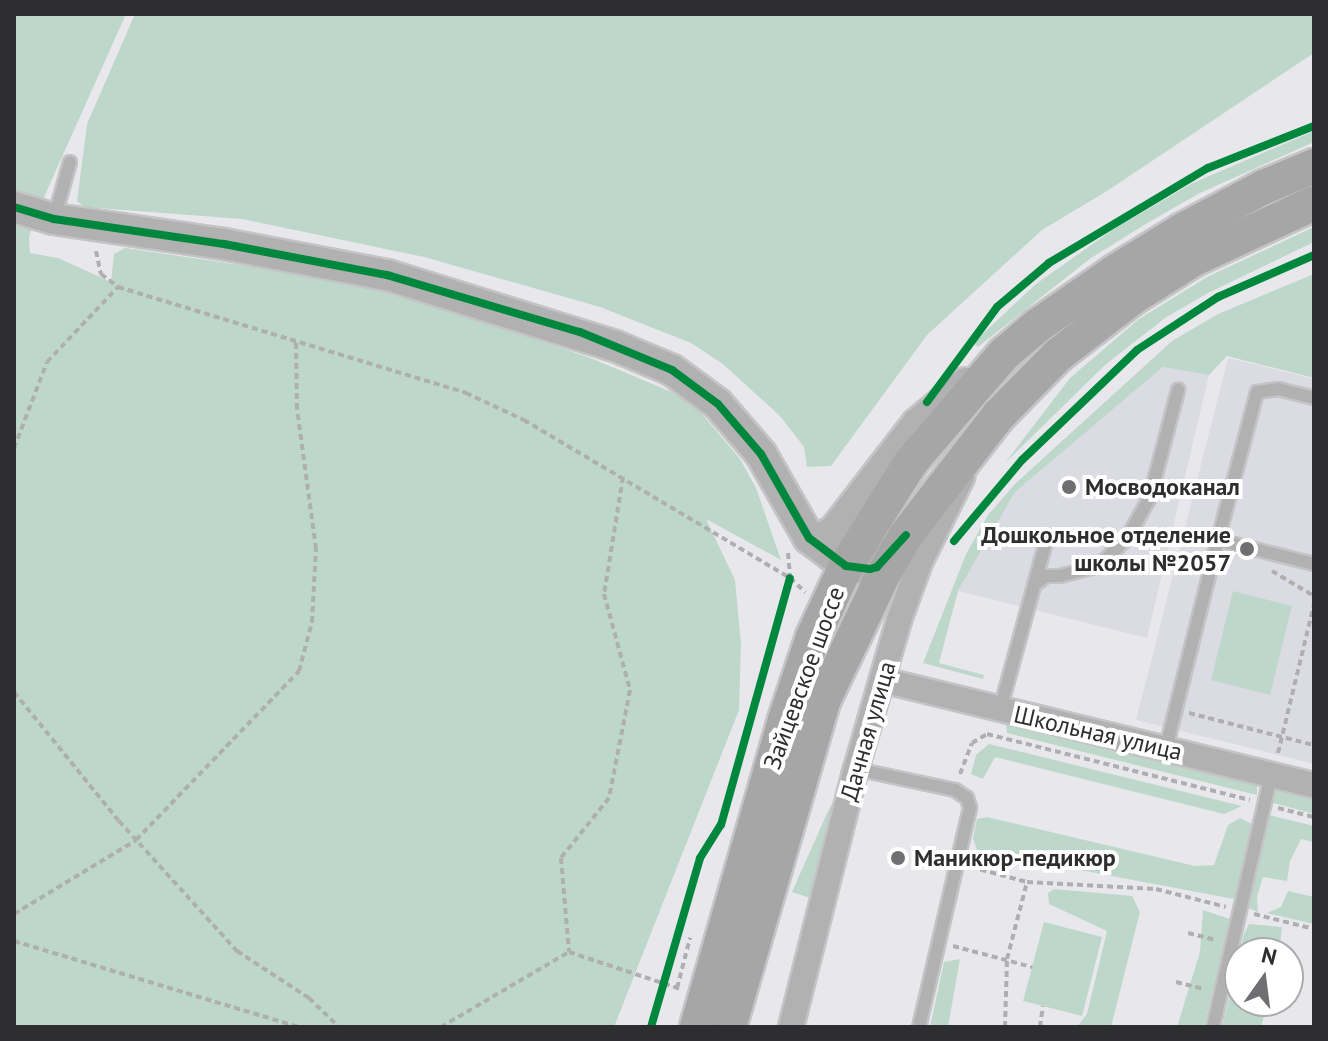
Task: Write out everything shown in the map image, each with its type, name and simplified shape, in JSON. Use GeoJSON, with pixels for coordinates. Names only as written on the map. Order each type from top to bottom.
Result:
{"type":"FeatureCollection","features":[{"type":"Feature","properties":{"kind":"main road","name":"Зайцевское шоссе"},"geometry":{"type":"LineString","coordinates":[[697,1027],[785,720],[813,637],[846,566],[911,462],[1004,354],[1116,271],[1183,230],[1264,187],[1314,166]]}},
{"type":"Feature","properties":{"kind":"main road","name":"Зайцевское шоссе"},"geometry":{"type":"LineString","coordinates":[[729,1027],[823,701],[857,625],[906,535],[975,446],[1058,355],[1132,298],[1213,248],[1314,203]]}},
{"type":"Feature","properties":{"kind":"street"},"geometry":{"type":"LineString","coordinates":[[14,207],[54,219],[224,244],[387,275],[580,332],[651,360],[702,390],[735,420],[761,454],[798,541],[846,566],[870,569],[877,567],[906,535]]}},
{"type":"Feature","properties":{"kind":"street"},"geometry":{"type":"LineString","coordinates":[[798,541],[824,537],[835,530],[917,424],[1004,354]]}},
{"type":"Feature","properties":{"kind":"street","name":"Дачная улица"},"geometry":{"type":"LineString","coordinates":[[791,1027],[856,769],[912,579],[975,446]]}},
{"type":"Feature","properties":{"kind":"street"},"geometry":{"type":"LineString","coordinates":[[823,701],[851,602],[846,566]]}},
{"type":"Feature","properties":{"kind":"street","name":"Школьная улица"},"geometry":{"type":"LineString","coordinates":[[882,680],[1166,748],[1273,768],[1314,785]]}},
{"type":"Feature","properties":{"kind":"lane"},"geometry":{"type":"LineString","coordinates":[[54,219],[70,162]]}},
{"type":"Feature","properties":{"kind":"lane"},"geometry":{"type":"LineString","coordinates":[[1166,748],[1257,392],[1279,389],[1314,398]]}},
{"type":"Feature","properties":{"kind":"lane"},"geometry":{"type":"LineString","coordinates":[[1034,585],[1046,576],[1060,576],[1099,566],[1128,537],[1150,497],[1178,390]]}},
{"type":"Feature","properties":{"kind":"lane"},"geometry":{"type":"LineString","coordinates":[[1000,710],[1048,535]]}},
{"type":"Feature","properties":{"kind":"lane"},"geometry":{"type":"LineString","coordinates":[[1218,540],[1314,564]]}},
{"type":"Feature","properties":{"kind":"lane"},"geometry":{"type":"LineString","coordinates":[[1234,937],[1273,768]]}},
{"type":"Feature","properties":{"kind":"lane"},"geometry":{"type":"LineString","coordinates":[[856,769],[955,790],[967,798],[970,808],[919,1027]]}},
{"type":"Feature","properties":{"kind":"lane"},"geometry":{"type":"LineString","coordinates":[[1213,1027],[1224,979]]}},
{"type":"Feature","properties":{"kind":"path"},"geometry":{"type":"LineString","coordinates":[[96,240],[101,274],[118,287],[466,393],[538,427],[790,578]]}},
{"type":"Feature","properties":{"kind":"path"},"geometry":{"type":"LineString","coordinates":[[14,448],[47,362],[118,287]]}},
{"type":"Feature","properties":{"kind":"path"},"geometry":{"type":"LineString","coordinates":[[14,914],[136,840],[299,671],[312,622],[316,549],[297,409],[296,342]]}},
{"type":"Feature","properties":{"kind":"path"},"geometry":{"type":"LineString","coordinates":[[569,952],[561,858],[609,798],[630,690],[604,594],[623,476]]}},
{"type":"Feature","properties":{"kind":"path"},"geometry":{"type":"LineString","coordinates":[[785,593],[798,541]]}},
{"type":"Feature","properties":{"kind":"path"},"geometry":{"type":"LineString","coordinates":[[1273,768],[1314,604]]}},
{"type":"Feature","properties":{"kind":"path"},"geometry":{"type":"LineString","coordinates":[[14,692],[136,840],[237,951],[309,998],[339,1027]]}},
{"type":"Feature","properties":{"kind":"path"},"geometry":{"type":"LineString","coordinates":[[1175,709],[1314,745]]}},
{"type":"Feature","properties":{"kind":"path"},"geometry":{"type":"LineString","coordinates":[[955,790],[972,743],[987,734],[1314,817]]}},
{"type":"Feature","properties":{"kind":"path"},"geometry":{"type":"LineString","coordinates":[[957,863],[1027,882],[1156,889],[1314,929]]}},
{"type":"Feature","properties":{"kind":"path"},"geometry":{"type":"LineString","coordinates":[[1005,1027],[1007,959],[1027,882]]}},
{"type":"Feature","properties":{"kind":"path"},"geometry":{"type":"LineString","coordinates":[[1188,933],[1224,942]]}},
{"type":"Feature","properties":{"kind":"path"},"geometry":{"type":"LineString","coordinates":[[441,1027],[569,952],[677,988],[690,938]]}},
{"type":"Feature","properties":{"kind":"path"},"geometry":{"type":"LineString","coordinates":[[14,941],[298,1027]]}},
{"type":"Feature","properties":{"kind":"path"},"geometry":{"type":"LineString","coordinates":[[940,942],[1032,967]]}},
{"type":"Feature","properties":{"kind":"path"},"geometry":{"type":"LineString","coordinates":[[660,998],[668,969]]}},
{"type":"Feature","properties":{"kind":"path"},"geometry":{"type":"LineString","coordinates":[[1176,982],[1221,992]]}},
{"type":"Feature","properties":{"kind":"path"},"geometry":{"type":"LineString","coordinates":[[1040,1027],[1043,1006]]}},
{"type":"Feature","properties":{"kind":"shaded area","name":"Дошкольное отделение школы №2057"},"geometry":{"type":"Polygon","coordinates":[[[1228,358],[1314,379],[1314,764],[1136,720],[1228,358]]]}},
{"type":"Feature","properties":{"kind":"shaded area"},"geometry":{"type":"Polygon","coordinates":[[[1163,367],[1209,375],[1147,638],[958,591],[1015,492],[1163,367]]]}},
{"type":"Feature","properties":{"kind":"green space"},"geometry":{"type":"Polygon","coordinates":[[[14,14],[126,14],[36,215],[29,237],[30,253],[58,258],[111,282],[114,254],[125,248],[322,277],[418,299],[593,359],[674,393],[697,408],[740,459],[756,488],[781,560],[706,519],[735,580],[741,643],[739,710],[614,1027],[14,1027],[14,14]]]}},
{"type":"Feature","properties":{"kind":"green space"},"geometry":{"type":"Polygon","coordinates":[[[135,14],[1314,14],[1314,53],[1107,191],[1042,230],[927,335],[831,466],[807,467],[804,447],[780,416],[723,364],[691,343],[600,307],[424,257],[242,219],[84,207],[77,201],[87,124],[135,14]]]}},
{"type":"Feature","properties":{"kind":"green space"},"geometry":{"type":"Polygon","coordinates":[[[1314,131],[1314,142],[1200,193],[1091,258],[978,347],[973,343],[1036,284],[1114,229],[1191,184],[1314,131]]]}},
{"type":"Feature","properties":{"kind":"green space"},"geometry":{"type":"Polygon","coordinates":[[[1314,227],[1314,242],[1208,293],[1165,318],[1105,365],[1005,463],[1070,378],[1139,319],[1207,277],[1314,227]]]}},
{"type":"Feature","properties":{"kind":"green space"},"geometry":{"type":"Polygon","coordinates":[[[1314,274],[1314,378],[1227,356],[1209,375],[1163,367],[1015,492],[958,591],[939,663],[984,675],[983,679],[923,663],[966,554],[988,515],[1015,484],[1172,341],[1218,314],[1314,274]]]}},
{"type":"Feature","properties":{"kind":"green space"},"geometry":{"type":"Polygon","coordinates":[[[1233,591],[1292,606],[1270,695],[1211,680],[1233,591]]]}},
{"type":"Feature","properties":{"kind":"green space"},"geometry":{"type":"Polygon","coordinates":[[[1006,723],[1257,779],[1257,795],[1007,733],[1006,723]]]}},
{"type":"Feature","properties":{"kind":"green space"},"geometry":{"type":"Polygon","coordinates":[[[989,744],[1242,806],[1224,814],[995,757],[983,779],[971,774],[976,755],[989,744]]]}},
{"type":"Feature","properties":{"kind":"green space"},"geometry":{"type":"Polygon","coordinates":[[[1275,785],[1314,795],[1314,814],[1270,802],[1275,785]]]}},
{"type":"Feature","properties":{"kind":"green space"},"geometry":{"type":"Polygon","coordinates":[[[834,800],[810,898],[792,892],[828,811],[834,800]]]}},
{"type":"Feature","properties":{"kind":"green space"},"geometry":{"type":"Polygon","coordinates":[[[1269,815],[1314,826],[1314,842],[1301,839],[1290,861],[1287,881],[1263,877],[1257,897],[1258,912],[1246,907],[1269,815]]]}},
{"type":"Feature","properties":{"kind":"green space"},"geometry":{"type":"Polygon","coordinates":[[[987,817],[1195,866],[1214,865],[1228,825],[1240,818],[1252,824],[1234,899],[1032,861],[980,859],[973,838],[977,819],[987,817]]]}},
{"type":"Feature","properties":{"kind":"green space"},"geometry":{"type":"Polygon","coordinates":[[[1054,889],[1132,896],[1140,912],[1111,1027],[1077,1027],[1087,1014],[1107,931],[1049,904],[1048,893],[1054,889]]]}},
{"type":"Feature","properties":{"kind":"green space"},"geometry":{"type":"Polygon","coordinates":[[[1288,891],[1314,897],[1314,924],[1267,913],[1281,907],[1288,891]]]}},
{"type":"Feature","properties":{"kind":"green space"},"geometry":{"type":"Polygon","coordinates":[[[1203,910],[1230,919],[1204,1027],[1177,1027],[1200,952],[1203,910]]]}},
{"type":"Feature","properties":{"kind":"green space"},"geometry":{"type":"Polygon","coordinates":[[[1044,922],[1102,937],[1082,1016],[1023,1001],[1044,922]]]}},
{"type":"Feature","properties":{"kind":"green space"},"geometry":{"type":"Polygon","coordinates":[[[1249,924],[1282,927],[1281,937],[1243,937],[1249,924]]]}},
{"type":"Feature","properties":{"kind":"green space"},"geometry":{"type":"Polygon","coordinates":[[[960,959],[948,1027],[930,1027],[944,962],[960,959]]]}},
{"type":"Feature","properties":{"kind":"green space"},"geometry":{"type":"Polygon","coordinates":[[[1224,1017],[1264,1017],[1261,1027],[1222,1027],[1224,1017]]]}},
{"type":"Feature","properties":{"kind":"cycle path"},"geometry":{"type":"LineString","coordinates":[[927,402],[997,307],[1049,263],[1208,168],[1314,126]]}},
{"type":"Feature","properties":{"kind":"cycle path"},"geometry":{"type":"LineString","coordinates":[[14,207],[54,219],[224,244],[387,275],[580,332],[672,370],[718,404],[761,454],[809,538],[846,566],[877,567],[906,535]]}},
{"type":"Feature","properties":{"kind":"cycle path"},"geometry":{"type":"LineString","coordinates":[[954,541],[1022,460],[1137,350],[1218,297],[1314,255]]}},
{"type":"Feature","properties":{"kind":"cycle path"},"geometry":{"type":"LineString","coordinates":[[651,1027],[700,858],[721,825],[790,578]]}},
{"type":"Feature","properties":{"kind":"place","name":"Мосводоканал"},"geometry":{"type":"Point","coordinates":[1069,487]}},
{"type":"Feature","properties":{"kind":"place","name":"Дошкольное отделение школы №2057"},"geometry":{"type":"Point","coordinates":[1247,549]}},
{"type":"Feature","properties":{"kind":"place","name":"Маникюр-педикюр"},"geometry":{"type":"Point","coordinates":[898,858]}}]}
